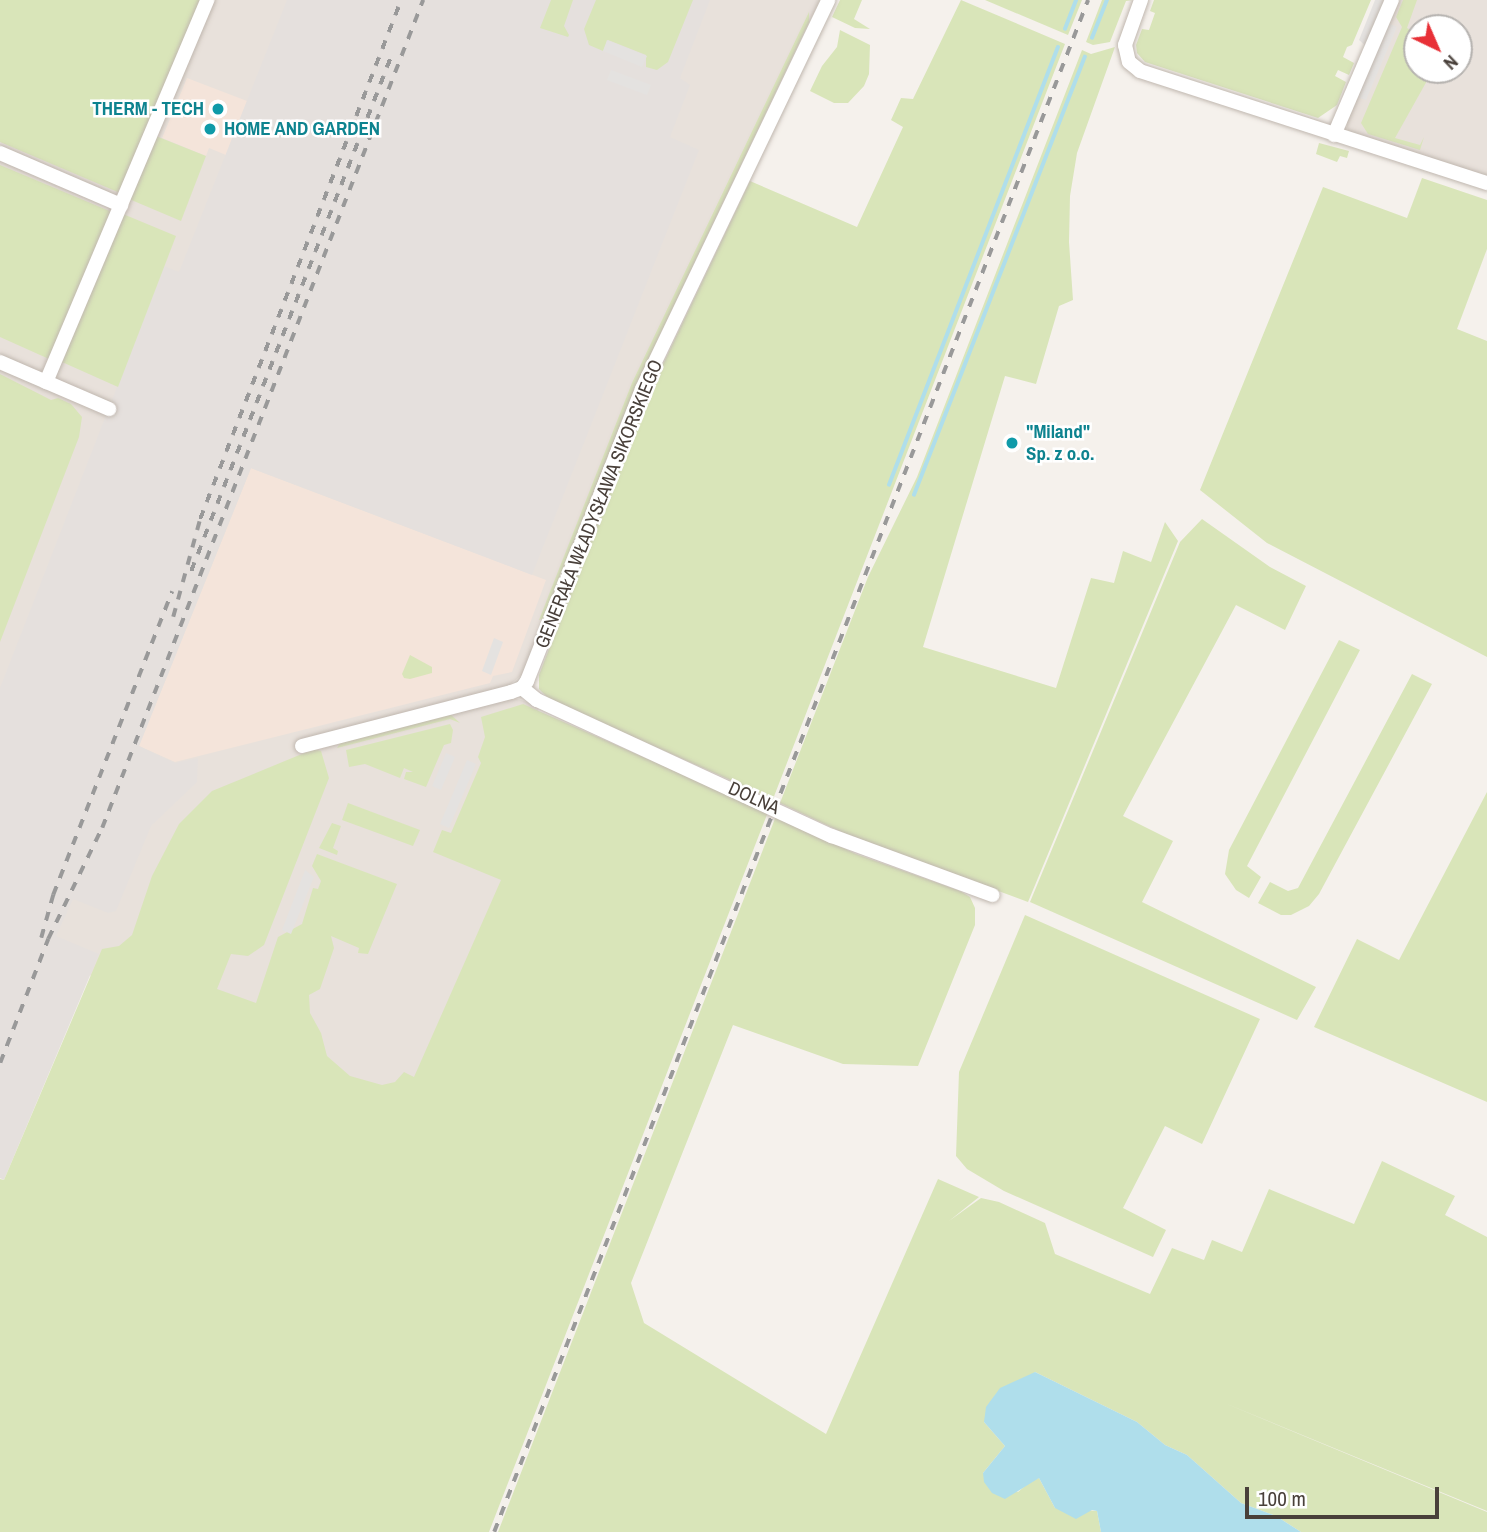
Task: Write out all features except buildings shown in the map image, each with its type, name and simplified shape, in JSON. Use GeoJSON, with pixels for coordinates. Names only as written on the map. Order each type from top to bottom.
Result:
{"type":"FeatureCollection","features":[{"type":"Feature","properties":{"kind":"street"},"geometry":{"type":"LineString","coordinates":[[47,382],[207,0]]}},
{"type":"Feature","properties":{"kind":"street","name":"GENERAŁA WŁADYSŁAWA SIKORSKIEGO"},"geometry":{"type":"LineString","coordinates":[[522,688],[531,675],[610,463],[642,389],[828,0]]}},
{"type":"Feature","properties":{"kind":"street"},"geometry":{"type":"LineString","coordinates":[[1141,0],[1125,40],[1127,58],[1140,71],[1487,183]]}},
{"type":"Feature","properties":{"kind":"street"},"geometry":{"type":"LineString","coordinates":[[1335,135],[1392,0]]}},
{"type":"Feature","properties":{"kind":"street"},"geometry":{"type":"LineString","coordinates":[[0,153],[121,205]]}},
{"type":"Feature","properties":{"kind":"street"},"geometry":{"type":"LineString","coordinates":[[0,362],[109,409]]}},
{"type":"Feature","properties":{"kind":"street"},"geometry":{"type":"LineString","coordinates":[[302,746],[522,688]]}},
{"type":"Feature","properties":{"kind":"street","name":"DOLNA"},"geometry":{"type":"LineString","coordinates":[[522,688],[537,700],[832,836],[992,895]]}},
{"type":"Feature","properties":{"kind":"shaded area"},"geometry":{"type":"Polygon","coordinates":[[[0,0],[820,0],[636,386],[524,673],[508,686],[515,698],[539,706],[515,868],[404,1123],[0,933],[0,368],[109,403],[0,355],[0,0]]]}},
{"type":"Feature","properties":{"kind":"shaded area"},"geometry":{"type":"Polygon","coordinates":[[[287,0],[710,0],[680,78],[690,85],[670,137],[699,150],[532,575],[251,468],[139,746],[175,763],[198,758],[197,782],[151,826],[116,911],[108,913],[73,899],[56,936],[99,954],[4,1180],[0,1178],[0,688],[164,266],[179,272],[287,0]]]}},
{"type":"Feature","properties":{"kind":"shaded area"},"geometry":{"type":"Polygon","coordinates":[[[1375,0],[1385,0],[1366,46],[1359,40],[1375,0]]]}},
{"type":"Feature","properties":{"kind":"shaded area"},"geometry":{"type":"Polygon","coordinates":[[[1398,0],[1487,0],[1487,176],[1353,134],[1346,123],[1398,0]]]}},
{"type":"Feature","properties":{"kind":"shaded area"},"geometry":{"type":"Polygon","coordinates":[[[1388,23],[1397,27],[1366,100],[1357,97],[1388,23]]]}},
{"type":"Feature","properties":{"kind":"shaded area"},"geometry":{"type":"Polygon","coordinates":[[[607,40],[647,56],[642,67],[603,51],[607,40]]]}},
{"type":"Feature","properties":{"kind":"shaded area"},"geometry":{"type":"Polygon","coordinates":[[[611,70],[651,85],[647,95],[607,80],[611,70]]]}},
{"type":"Feature","properties":{"kind":"shaded area"},"geometry":{"type":"Polygon","coordinates":[[[187,78],[247,101],[226,155],[209,148],[206,156],[162,138],[187,78]]]}},
{"type":"Feature","properties":{"kind":"shaded area"},"geometry":{"type":"Polygon","coordinates":[[[251,468],[546,580],[512,672],[493,676],[490,683],[175,762],[139,746],[251,468]]]}},
{"type":"Feature","properties":{"kind":"shaded area"},"geometry":{"type":"Polygon","coordinates":[[[494,638],[503,642],[491,675],[482,671],[494,638]]]}},
{"type":"Feature","properties":{"kind":"shaded area"},"geometry":{"type":"Polygon","coordinates":[[[446,753],[455,757],[441,790],[432,786],[446,753]]]}},
{"type":"Feature","properties":{"kind":"shaded area"},"geometry":{"type":"Polygon","coordinates":[[[467,760],[476,764],[449,828],[440,824],[467,760]]]}},
{"type":"Feature","properties":{"kind":"shaded area"},"geometry":{"type":"Polygon","coordinates":[[[305,870],[314,877],[291,934],[282,930],[305,870]]]}},
{"type":"Feature","properties":{"kind":"green space"},"geometry":{"type":"Polygon","coordinates":[[[0,0],[201,0],[120,193],[0,142],[0,0]]]}},
{"type":"Feature","properties":{"kind":"green space"},"geometry":{"type":"Polygon","coordinates":[[[551,0],[573,0],[564,26],[568,37],[540,28],[551,0]]]}},
{"type":"Feature","properties":{"kind":"green space"},"geometry":{"type":"Polygon","coordinates":[[[596,0],[693,0],[668,62],[657,70],[646,67],[646,55],[608,40],[603,51],[589,45],[584,29],[596,0]]]}},
{"type":"Feature","properties":{"kind":"green space"},"geometry":{"type":"Polygon","coordinates":[[[840,0],[862,0],[854,19],[870,29],[855,28],[832,17],[840,0]]]}},
{"type":"Feature","properties":{"kind":"green space"},"geometry":{"type":"Polygon","coordinates":[[[961,0],[1065,44],[773,799],[550,700],[539,689],[539,675],[636,421],[750,181],[857,227],[903,127],[891,120],[901,98],[913,99],[961,0]]]}},
{"type":"Feature","properties":{"kind":"green space"},"geometry":{"type":"Polygon","coordinates":[[[985,0],[1082,0],[1068,35],[985,0]]]}},
{"type":"Feature","properties":{"kind":"green space"},"geometry":{"type":"Polygon","coordinates":[[[1102,0],[1133,0],[1126,1],[1110,42],[1093,45],[1086,42],[1102,0]]]}},
{"type":"Feature","properties":{"kind":"green space"},"geometry":{"type":"Polygon","coordinates":[[[1154,0],[1371,0],[1352,45],[1347,47],[1343,57],[1354,63],[1349,75],[1338,70],[1335,76],[1346,82],[1337,105],[1318,118],[1145,62],[1137,53],[1136,45],[1142,29],[1149,30],[1155,13],[1150,11],[1154,0]]]}},
{"type":"Feature","properties":{"kind":"green space"},"geometry":{"type":"Polygon","coordinates":[[[1403,0],[1417,0],[1412,14],[1403,14],[1403,84],[1425,84],[1395,138],[1420,145],[1424,137],[1420,150],[1368,134],[1361,123],[1402,27],[1396,17],[1403,0]]]}},
{"type":"Feature","properties":{"kind":"green space"},"geometry":{"type":"Polygon","coordinates":[[[809,12],[809,22],[636,385],[544,618],[539,620],[632,383],[809,12]]]}},
{"type":"Feature","properties":{"kind":"green space"},"geometry":{"type":"Polygon","coordinates":[[[840,30],[870,45],[869,74],[864,86],[848,103],[834,103],[810,91],[822,66],[837,47],[840,30]]]}},
{"type":"Feature","properties":{"kind":"green space"},"geometry":{"type":"Polygon","coordinates":[[[1115,47],[1077,153],[1070,196],[1069,242],[1073,300],[1059,306],[1036,384],[1005,376],[923,647],[1056,688],[1091,578],[1114,583],[1123,551],[1151,562],[1165,522],[1178,541],[1028,902],[850,836],[780,803],[868,577],[917,477],[1082,50],[1091,54],[1115,47]]]}},
{"type":"Feature","properties":{"kind":"green space"},"geometry":{"type":"Polygon","coordinates":[[[156,136],[206,156],[181,221],[129,199],[156,136]]]}},
{"type":"Feature","properties":{"kind":"green space"},"geometry":{"type":"Polygon","coordinates":[[[1319,143],[1349,151],[1347,158],[1340,156],[1337,162],[1316,154],[1319,143]]]}},
{"type":"Feature","properties":{"kind":"green space"},"geometry":{"type":"Polygon","coordinates":[[[0,165],[112,212],[49,359],[0,337],[0,165]]]}},
{"type":"Feature","properties":{"kind":"green space"},"geometry":{"type":"Polygon","coordinates":[[[1422,178],[1487,200],[1487,249],[1457,329],[1487,341],[1487,657],[1267,543],[1200,490],[1323,187],[1407,218],[1422,178]]]}},
{"type":"Feature","properties":{"kind":"green space"},"geometry":{"type":"Polygon","coordinates":[[[123,214],[176,236],[118,387],[62,362],[123,214]]]}},
{"type":"Feature","properties":{"kind":"green space"},"geometry":{"type":"Polygon","coordinates":[[[0,374],[51,400],[58,398],[71,404],[82,417],[79,437],[0,642],[0,374]]]}},
{"type":"Feature","properties":{"kind":"green space"},"geometry":{"type":"Polygon","coordinates":[[[1202,519],[1270,567],[1306,586],[1285,630],[1236,605],[1123,816],[1173,841],[1142,902],[1316,987],[1297,1020],[1030,902],[1180,542],[1202,519]]]}},
{"type":"Feature","properties":{"kind":"green space"},"geometry":{"type":"Polygon","coordinates":[[[1339,640],[1360,650],[1247,866],[1261,877],[1249,898],[1236,890],[1225,874],[1229,850],[1339,640]]]}},
{"type":"Feature","properties":{"kind":"green space"},"geometry":{"type":"Polygon","coordinates":[[[410,655],[432,667],[432,673],[404,678],[402,674],[410,655]]]}},
{"type":"Feature","properties":{"kind":"green space"},"geometry":{"type":"Polygon","coordinates":[[[1412,674],[1432,684],[1319,894],[1309,906],[1291,915],[1281,915],[1258,903],[1270,882],[1288,891],[1298,888],[1412,674]]]}},
{"type":"Feature","properties":{"kind":"green space"},"geometry":{"type":"Polygon","coordinates":[[[523,704],[768,812],[489,1532],[0,1532],[0,1179],[4,1180],[102,949],[119,946],[132,935],[152,876],[179,824],[212,791],[314,749],[321,751],[329,778],[264,945],[248,956],[231,954],[217,989],[256,1003],[278,937],[302,924],[313,888],[318,889],[321,881],[312,866],[317,854],[397,884],[368,954],[358,953],[359,948],[331,936],[334,948],[320,989],[309,995],[310,1013],[321,1033],[327,1056],[350,1076],[382,1085],[395,1082],[404,1072],[414,1077],[501,880],[433,852],[442,830],[451,833],[481,763],[478,757],[485,737],[481,717],[523,704]]]}},
{"type":"Feature","properties":{"kind":"green space"},"geometry":{"type":"Polygon","coordinates":[[[450,714],[460,723],[450,719],[337,748],[340,743],[450,714]]]}},
{"type":"Feature","properties":{"kind":"green space"},"geometry":{"type":"Polygon","coordinates":[[[450,724],[453,730],[451,743],[444,745],[426,787],[404,779],[406,772],[413,772],[404,768],[400,778],[365,764],[349,767],[346,750],[450,724]]]}},
{"type":"Feature","properties":{"kind":"green space"},"geometry":{"type":"Polygon","coordinates":[[[1487,792],[1487,1102],[1314,1027],[1357,939],[1399,960],[1487,792]]]}},
{"type":"Feature","properties":{"kind":"green space"},"geometry":{"type":"Polygon","coordinates":[[[348,803],[420,830],[413,846],[342,820],[348,803]]]}},
{"type":"Feature","properties":{"kind":"green space"},"geometry":{"type":"Polygon","coordinates":[[[776,816],[856,854],[960,891],[970,897],[975,908],[975,925],[918,1066],[843,1064],[733,1025],[631,1283],[644,1323],[826,1434],[938,1179],[979,1197],[949,1221],[981,1198],[999,1202],[1045,1223],[1055,1254],[1150,1294],[1172,1248],[1204,1260],[1212,1240],[1242,1252],[1269,1189],[1354,1224],[1382,1161],[1455,1196],[1445,1215],[1487,1237],[1487,1511],[1222,1402],[1487,1512],[1487,1532],[1301,1532],[1276,1516],[1241,1503],[1187,1455],[1165,1445],[1137,1422],[1035,1372],[984,1422],[1005,1446],[983,1473],[1018,1492],[1032,1480],[1039,1478],[1055,1508],[1097,1511],[1101,1532],[498,1532],[776,816]]]}},
{"type":"Feature","properties":{"kind":"green space"},"geometry":{"type":"Polygon","coordinates":[[[332,823],[341,826],[333,848],[338,851],[337,855],[319,848],[332,823]]]}},
{"type":"Feature","properties":{"kind":"green space"},"geometry":{"type":"Polygon","coordinates":[[[1025,915],[1260,1019],[1202,1144],[1165,1126],[1123,1208],[1166,1230],[1153,1257],[1004,1191],[967,1169],[956,1156],[959,1072],[1025,915]]]}},
{"type":"Feature","properties":{"kind":"water"},"geometry":{"type":"Polygon","coordinates":[[[1035,1372],[1137,1422],[1165,1445],[1187,1455],[1241,1503],[1276,1516],[1301,1532],[1101,1532],[1097,1511],[1092,1510],[1076,1519],[1055,1508],[1039,1478],[1005,1499],[992,1493],[984,1482],[983,1473],[1005,1446],[984,1422],[986,1407],[1000,1388],[1035,1372]]]}},
{"type":"Feature","properties":{"kind":"waterway"},"geometry":{"type":"LineString","coordinates":[[1065,29],[1076,0]]}},
{"type":"Feature","properties":{"kind":"waterway"},"geometry":{"type":"LineString","coordinates":[[1092,38],[1107,0]]}},
{"type":"Feature","properties":{"kind":"waterway"},"geometry":{"type":"LineString","coordinates":[[889,485],[1058,47]]}},
{"type":"Feature","properties":{"kind":"waterway"},"geometry":{"type":"LineString","coordinates":[[914,495],[1085,57]]}},
{"type":"Feature","properties":{"kind":"railway"},"geometry":{"type":"LineString","coordinates":[[173,617],[200,519],[401,0]]}},
{"type":"Feature","properties":{"kind":"railway"},"geometry":{"type":"LineString","coordinates":[[0,1063],[48,939],[102,828],[423,0]]}},
{"type":"Feature","properties":{"kind":"railway"},"geometry":{"type":"LineString","coordinates":[[494,1532],[1088,0]]}},
{"type":"Feature","properties":{"kind":"railway"},"geometry":{"type":"LineString","coordinates":[[191,571],[390,59]]}},
{"type":"Feature","properties":{"kind":"railway"},"geometry":{"type":"LineString","coordinates":[[41,938],[53,895],[172,591]]}},
{"type":"Feature","properties":{"kind":"place","name":"THERM - TECH"},"geometry":{"type":"Point","coordinates":[218,109]}},
{"type":"Feature","properties":{"kind":"place","name":"HOME AND GARDEN"},"geometry":{"type":"Point","coordinates":[210,129]}},
{"type":"Feature","properties":{"kind":"place","name":"\"Miland\" Sp. z o.o."},"geometry":{"type":"Point","coordinates":[1012,443]}}]}
